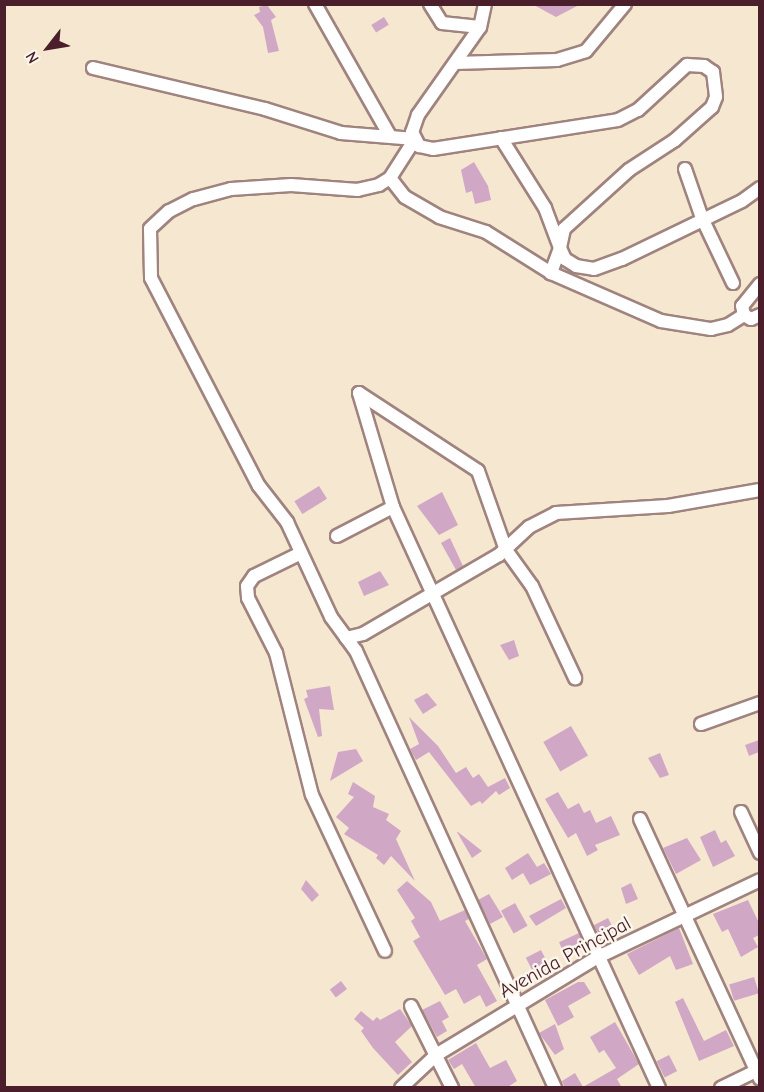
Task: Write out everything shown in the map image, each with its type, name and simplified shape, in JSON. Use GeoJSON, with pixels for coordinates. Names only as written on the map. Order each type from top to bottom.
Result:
{"type":"FeatureCollection","features":[{"type":"Feature","properties":{"kind":"street"},"geometry":{"type":"LineString","coordinates":[[315,4],[390,136]]}},
{"type":"Feature","properties":{"kind":"street"},"geometry":{"type":"LineString","coordinates":[[430,4],[442,23],[480,27]]}},
{"type":"Feature","properties":{"kind":"street"},"geometry":{"type":"LineString","coordinates":[[485,4],[480,27],[418,115],[412,132],[419,146],[433,149],[618,120],[638,110],[687,65],[704,66],[713,72],[716,97],[712,107],[675,140],[629,170],[564,229],[551,273]]}},
{"type":"Feature","properties":{"kind":"street"},"geometry":{"type":"LineString","coordinates":[[455,63],[557,60],[586,51],[625,4]]}},
{"type":"Feature","properties":{"kind":"street"},"geometry":{"type":"LineString","coordinates":[[93,68],[265,109],[341,133],[415,139]]}},
{"type":"Feature","properties":{"kind":"street"},"geometry":{"type":"LineString","coordinates":[[501,138],[544,208],[565,260],[576,266],[594,268],[652,245],[702,218],[742,201],[759,188]]}},
{"type":"Feature","properties":{"kind":"street"},"geometry":{"type":"LineString","coordinates":[[415,139],[390,177],[379,185],[358,190],[291,185],[231,189],[193,199],[169,211],[150,229],[152,278],[165,310],[259,486],[288,522],[299,554],[331,617],[346,638],[555,1088]]}},
{"type":"Feature","properties":{"kind":"street"},"geometry":{"type":"LineString","coordinates":[[685,169],[702,218],[733,283]]}},
{"type":"Feature","properties":{"kind":"street"},"geometry":{"type":"LineString","coordinates":[[390,177],[405,197],[439,217],[486,232],[551,273],[683,327],[719,327],[744,315]]}},
{"type":"Feature","properties":{"kind":"street"},"geometry":{"type":"LineString","coordinates":[[759,284],[742,306],[744,315],[751,319],[759,315]]}},
{"type":"Feature","properties":{"kind":"street"},"geometry":{"type":"LineString","coordinates":[[574,678],[532,586],[506,550],[478,471],[358,393],[393,507],[659,1088]]}},
{"type":"Feature","properties":{"kind":"street"},"geometry":{"type":"LineString","coordinates":[[346,638],[363,634],[506,550],[529,527],[555,513],[668,506],[759,490]]}},
{"type":"Feature","properties":{"kind":"street"},"geometry":{"type":"LineString","coordinates":[[337,536],[393,507]]}},
{"type":"Feature","properties":{"kind":"street"},"geometry":{"type":"LineString","coordinates":[[299,554],[254,576],[247,586],[249,598],[276,653],[312,795],[385,951]]}},
{"type":"Feature","properties":{"kind":"street"},"geometry":{"type":"LineString","coordinates":[[701,724],[759,703]]}},
{"type":"Feature","properties":{"kind":"street"},"geometry":{"type":"LineString","coordinates":[[741,812],[759,852]]}},
{"type":"Feature","properties":{"kind":"street"},"geometry":{"type":"LineString","coordinates":[[640,819],[758,1073],[721,1088]]}},
{"type":"Feature","properties":{"kind":"street","name":"Avenida Principal"},"geometry":{"type":"LineString","coordinates":[[401,1088],[436,1055],[598,957],[759,880]]}},
{"type":"Feature","properties":{"kind":"street"},"geometry":{"type":"LineString","coordinates":[[411,1006],[452,1088]]}},
{"type":"Feature","properties":{"kind":"building"},"geometry":{"type":"Polygon","coordinates":[[[532,4],[581,4],[556,17],[532,4]]]}},
{"type":"Feature","properties":{"kind":"building"},"geometry":{"type":"Polygon","coordinates":[[[267,5],[276,17],[271,20],[279,51],[268,53],[263,27],[254,15],[260,12],[259,7],[267,5]]]}},
{"type":"Feature","properties":{"kind":"building"},"geometry":{"type":"Polygon","coordinates":[[[384,17],[389,25],[376,33],[371,25],[384,17]]]}},
{"type":"Feature","properties":{"kind":"building"},"geometry":{"type":"Polygon","coordinates":[[[474,162],[488,186],[491,200],[475,204],[472,191],[466,193],[461,170],[474,162]]]}},
{"type":"Feature","properties":{"kind":"building"},"geometry":{"type":"Polygon","coordinates":[[[319,486],[327,499],[302,514],[294,501],[319,486]]]}},
{"type":"Feature","properties":{"kind":"building"},"geometry":{"type":"Polygon","coordinates":[[[442,492],[458,525],[439,535],[417,506],[442,492]]]}},
{"type":"Feature","properties":{"kind":"building"},"geometry":{"type":"Polygon","coordinates":[[[450,538],[463,566],[456,570],[441,543],[450,538]]]}},
{"type":"Feature","properties":{"kind":"building"},"geometry":{"type":"Polygon","coordinates":[[[380,571],[389,585],[364,596],[358,582],[380,571]]]}},
{"type":"Feature","properties":{"kind":"building"},"geometry":{"type":"Polygon","coordinates":[[[514,640],[519,656],[509,660],[500,645],[514,640]]]}},
{"type":"Feature","properties":{"kind":"building"},"geometry":{"type":"Polygon","coordinates":[[[330,686],[334,710],[319,709],[322,736],[318,737],[304,699],[308,697],[306,690],[330,686]]]}},
{"type":"Feature","properties":{"kind":"building"},"geometry":{"type":"Polygon","coordinates":[[[427,693],[437,705],[423,714],[414,700],[427,693]]]}},
{"type":"Feature","properties":{"kind":"building"},"geometry":{"type":"Polygon","coordinates":[[[409,717],[438,746],[456,773],[466,767],[473,778],[479,774],[488,787],[505,778],[510,788],[499,795],[496,791],[482,804],[480,801],[471,806],[429,752],[416,760],[410,749],[419,744],[409,717]]]}},
{"type":"Feature","properties":{"kind":"building"},"geometry":{"type":"Polygon","coordinates":[[[571,726],[588,755],[560,771],[543,742],[571,726]]]}},
{"type":"Feature","properties":{"kind":"building"},"geometry":{"type":"Polygon","coordinates":[[[759,740],[759,752],[749,756],[745,745],[759,740]]]}},
{"type":"Feature","properties":{"kind":"building"},"geometry":{"type":"Polygon","coordinates":[[[356,749],[363,761],[330,781],[338,752],[356,749]]]}},
{"type":"Feature","properties":{"kind":"building"},"geometry":{"type":"Polygon","coordinates":[[[660,753],[669,775],[660,778],[648,758],[660,753]]]}},
{"type":"Feature","properties":{"kind":"building"},"geometry":{"type":"Polygon","coordinates":[[[353,782],[375,796],[373,807],[389,814],[386,820],[401,831],[396,839],[415,881],[391,856],[384,865],[376,858],[378,855],[344,834],[349,828],[336,817],[354,797],[348,794],[353,782]]]}},
{"type":"Feature","properties":{"kind":"building"},"geometry":{"type":"Polygon","coordinates":[[[558,792],[568,809],[579,803],[584,813],[590,810],[596,823],[611,816],[620,835],[595,845],[598,850],[587,856],[576,833],[568,838],[545,799],[558,792]]]}},
{"type":"Feature","properties":{"kind":"building"},"geometry":{"type":"Polygon","coordinates":[[[715,830],[721,843],[726,840],[735,856],[713,867],[700,837],[715,830]]]}},
{"type":"Feature","properties":{"kind":"building"},"geometry":{"type":"Polygon","coordinates":[[[458,832],[482,851],[472,858],[458,832]]]}},
{"type":"Feature","properties":{"kind":"building"},"geometry":{"type":"Polygon","coordinates":[[[687,838],[701,860],[676,874],[663,848],[687,838]]]}},
{"type":"Feature","properties":{"kind":"building"},"geometry":{"type":"Polygon","coordinates":[[[528,853],[537,867],[544,863],[551,874],[530,885],[523,873],[512,880],[505,868],[528,853]]]}},
{"type":"Feature","properties":{"kind":"building"},"geometry":{"type":"Polygon","coordinates":[[[306,880],[319,895],[312,902],[301,889],[306,880]]]}},
{"type":"Feature","properties":{"kind":"building"},"geometry":{"type":"Polygon","coordinates":[[[407,881],[431,902],[440,921],[465,910],[469,919],[465,921],[487,959],[477,965],[497,1001],[486,1007],[480,995],[464,1004],[456,989],[445,995],[413,941],[420,937],[411,921],[415,918],[397,890],[407,881]]]}},
{"type":"Feature","properties":{"kind":"building"},"geometry":{"type":"Polygon","coordinates":[[[631,883],[638,899],[626,904],[621,888],[631,883]]]}},
{"type":"Feature","properties":{"kind":"building"},"geometry":{"type":"Polygon","coordinates":[[[489,894],[503,917],[490,924],[478,900],[489,894]]]}},
{"type":"Feature","properties":{"kind":"building"},"geometry":{"type":"Polygon","coordinates":[[[561,899],[566,908],[536,926],[529,916],[561,899]]]}},
{"type":"Feature","properties":{"kind":"building"},"geometry":{"type":"Polygon","coordinates":[[[748,900],[759,923],[759,935],[753,938],[758,947],[741,957],[728,929],[722,932],[713,914],[748,900]]]}},
{"type":"Feature","properties":{"kind":"building"},"geometry":{"type":"Polygon","coordinates":[[[515,903],[528,926],[514,933],[501,911],[515,903]]]}},
{"type":"Feature","properties":{"kind":"building"},"geometry":{"type":"Polygon","coordinates":[[[608,918],[615,932],[601,940],[594,925],[608,918]]]}},
{"type":"Feature","properties":{"kind":"building"},"geometry":{"type":"Polygon","coordinates":[[[679,928],[693,964],[676,970],[670,956],[639,975],[627,954],[679,928]]]}},
{"type":"Feature","properties":{"kind":"building"},"geometry":{"type":"Polygon","coordinates":[[[579,933],[585,946],[565,955],[559,942],[579,933]]]}},
{"type":"Feature","properties":{"kind":"building"},"geometry":{"type":"Polygon","coordinates":[[[541,950],[550,968],[535,976],[526,958],[541,950]]]}},
{"type":"Feature","properties":{"kind":"building"},"geometry":{"type":"Polygon","coordinates":[[[754,977],[759,993],[734,1001],[729,985],[754,977]]]}},
{"type":"Feature","properties":{"kind":"building"},"geometry":{"type":"Polygon","coordinates":[[[341,981],[347,989],[336,997],[330,989],[341,981]]]}},
{"type":"Feature","properties":{"kind":"building"},"geometry":{"type":"Polygon","coordinates":[[[578,982],[584,982],[591,993],[568,1006],[574,1017],[558,1026],[545,1000],[578,982]]]}},
{"type":"Feature","properties":{"kind":"building"},"geometry":{"type":"Polygon","coordinates":[[[683,998],[704,1041],[726,1030],[734,1046],[699,1061],[675,1002],[683,998]]]}},
{"type":"Feature","properties":{"kind":"building"},"geometry":{"type":"Polygon","coordinates":[[[440,1001],[449,1017],[442,1021],[447,1031],[437,1037],[422,1010],[440,1001]]]}},
{"type":"Feature","properties":{"kind":"building"},"geometry":{"type":"Polygon","coordinates":[[[400,1009],[412,1026],[395,1042],[412,1062],[398,1075],[373,1048],[361,1031],[364,1028],[354,1019],[361,1011],[373,1021],[377,1017],[380,1020],[400,1009]]]}},
{"type":"Feature","properties":{"kind":"building"},"geometry":{"type":"Polygon","coordinates":[[[615,1022],[639,1064],[617,1079],[622,1088],[565,1088],[562,1081],[575,1073],[583,1087],[616,1068],[604,1050],[599,1053],[590,1037],[615,1022]]]}},
{"type":"Feature","properties":{"kind":"building"},"geometry":{"type":"Polygon","coordinates":[[[555,1024],[564,1049],[555,1055],[539,1033],[555,1024]]]}},
{"type":"Feature","properties":{"kind":"building"},"geometry":{"type":"Polygon","coordinates":[[[476,1043],[490,1068],[506,1060],[517,1081],[506,1088],[476,1088],[462,1064],[454,1069],[448,1060],[476,1043]]]}},
{"type":"Feature","properties":{"kind":"building"},"geometry":{"type":"Polygon","coordinates":[[[669,1055],[677,1071],[665,1077],[657,1061],[669,1055]]]}}]}
